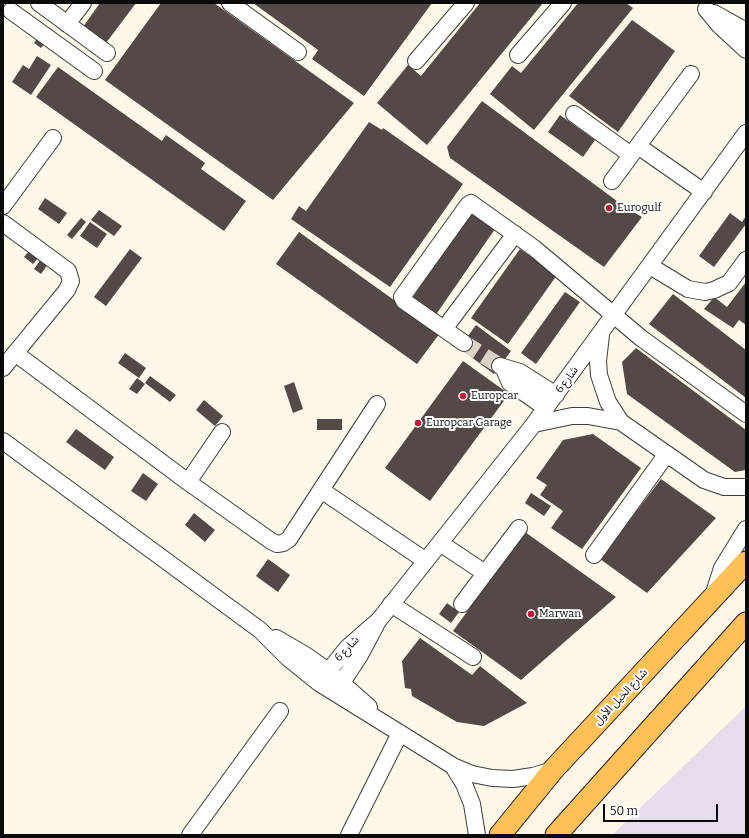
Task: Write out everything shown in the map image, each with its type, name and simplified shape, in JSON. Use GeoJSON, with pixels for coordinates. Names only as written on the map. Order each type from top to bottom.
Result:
{"type":"FeatureCollection","features":[{"type":"Feature","properties":{"kind":"main road","name":"شارع الخيل الأول"},"geometry":{"type":"LineString","coordinates":[[500,835],[553,770],[746,562]]}},
{"type":"Feature","properties":{"kind":"main road"},"geometry":{"type":"LineString","coordinates":[[556,835],[746,623]]}},
{"type":"Feature","properties":{"kind":"street"},"geometry":{"type":"LineString","coordinates":[[38,3],[107,53]]}},
{"type":"Feature","properties":{"kind":"street"},"geometry":{"type":"LineString","coordinates":[[67,24],[83,3]]}},
{"type":"Feature","properties":{"kind":"street"},"geometry":{"type":"LineString","coordinates":[[230,3],[298,52]]}},
{"type":"Feature","properties":{"kind":"street"},"geometry":{"type":"LineString","coordinates":[[416,61],[466,3]]}},
{"type":"Feature","properties":{"kind":"street"},"geometry":{"type":"LineString","coordinates":[[518,56],[563,3]]}},
{"type":"Feature","properties":{"kind":"street"},"geometry":{"type":"LineString","coordinates":[[701,6],[746,31]]}},
{"type":"Feature","properties":{"kind":"street"},"geometry":{"type":"LineString","coordinates":[[701,6],[746,50]]}},
{"type":"Feature","properties":{"kind":"street"},"geometry":{"type":"LineString","coordinates":[[10,11],[94,71]]}},
{"type":"Feature","properties":{"kind":"street"},"geometry":{"type":"LineString","coordinates":[[612,181],[691,74]]}},
{"type":"Feature","properties":{"kind":"street"},"geometry":{"type":"LineString","coordinates":[[574,114],[704,192]]}},
{"type":"Feature","properties":{"kind":"street","name":"شارع 6"},"geometry":{"type":"LineString","coordinates":[[338,688],[360,655],[379,620],[556,395],[746,133]]}},
{"type":"Feature","properties":{"kind":"street"},"geometry":{"type":"LineString","coordinates":[[3,206],[53,138]]}},
{"type":"Feature","properties":{"kind":"street"},"geometry":{"type":"LineString","coordinates":[[464,343],[404,301],[402,295],[468,205],[474,204],[515,234],[614,316],[746,414]]}},
{"type":"Feature","properties":{"kind":"street"},"geometry":{"type":"LineString","coordinates":[[3,223],[68,271],[71,281],[67,290],[3,368]]}},
{"type":"Feature","properties":{"kind":"street"},"geometry":{"type":"LineString","coordinates":[[444,329],[515,234]]}},
{"type":"Feature","properties":{"kind":"street"},"geometry":{"type":"LineString","coordinates":[[650,266],[688,290],[705,292],[718,289],[729,283],[746,260]]}},
{"type":"Feature","properties":{"kind":"street"},"geometry":{"type":"LineString","coordinates":[[601,334],[598,361],[599,375],[608,402],[621,422],[684,468],[704,480],[724,487],[746,488]]}},
{"type":"Feature","properties":{"kind":"street"},"geometry":{"type":"LineString","coordinates":[[15,353],[188,482],[277,544],[289,540],[377,404]]}},
{"type":"Feature","properties":{"kind":"street"},"geometry":{"type":"LineString","coordinates":[[546,408],[510,384],[502,367],[520,372],[556,395]]}},
{"type":"Feature","properties":{"kind":"street"},"geometry":{"type":"LineString","coordinates":[[534,424],[572,416],[588,416],[621,422]]}},
{"type":"Feature","properties":{"kind":"street"},"geometry":{"type":"LineString","coordinates":[[188,482],[222,432]]}},
{"type":"Feature","properties":{"kind":"street"},"geometry":{"type":"LineString","coordinates":[[3,441],[260,630],[288,658],[324,677],[381,721],[453,766],[472,774],[499,778],[533,776],[553,770]]}},
{"type":"Feature","properties":{"kind":"street"},"geometry":{"type":"LineString","coordinates":[[594,555],[666,455]]}},
{"type":"Feature","properties":{"kind":"street"},"geometry":{"type":"LineString","coordinates":[[321,490],[426,561]]}},
{"type":"Feature","properties":{"kind":"street"},"geometry":{"type":"LineString","coordinates":[[462,604],[519,528]]}},
{"type":"Feature","properties":{"kind":"street"},"geometry":{"type":"LineString","coordinates":[[711,601],[717,578],[746,529]]}},
{"type":"Feature","properties":{"kind":"street"},"geometry":{"type":"LineString","coordinates":[[440,543],[485,573]]}},
{"type":"Feature","properties":{"kind":"street"},"geometry":{"type":"LineString","coordinates":[[391,604],[473,657]]}},
{"type":"Feature","properties":{"kind":"street","name":"شارع 6"},"geometry":{"type":"LineString","coordinates":[[324,677],[357,638],[379,620]]}},
{"type":"Feature","properties":{"kind":"street"},"geometry":{"type":"LineString","coordinates":[[190,835],[280,711]]}},
{"type":"Feature","properties":{"kind":"street"},"geometry":{"type":"LineString","coordinates":[[349,835],[400,733]]}},
{"type":"Feature","properties":{"kind":"street"},"geometry":{"type":"LineString","coordinates":[[453,766],[464,784],[472,804],[477,835]]}},
{"type":"Feature","properties":{"kind":"shaded area"},"geometry":{"type":"Polygon","coordinates":[[[746,706],[746,835],[612,835],[746,706]]]}},
{"type":"Feature","properties":{"kind":"building"},"geometry":{"type":"Polygon","coordinates":[[[100,3],[136,3],[106,43],[83,27],[100,3]]]}},
{"type":"Feature","properties":{"kind":"building"},"geometry":{"type":"Polygon","coordinates":[[[161,3],[214,3],[354,103],[273,200],[105,80],[161,3]]]}},
{"type":"Feature","properties":{"kind":"building"},"geometry":{"type":"Polygon","coordinates":[[[253,3],[432,3],[364,96],[312,59],[318,50],[253,3]]]}},
{"type":"Feature","properties":{"kind":"building"},"geometry":{"type":"Polygon","coordinates":[[[480,3],[543,3],[427,145],[377,103],[408,65],[421,76],[480,3]]]}},
{"type":"Feature","properties":{"kind":"building"},"geometry":{"type":"Polygon","coordinates":[[[578,3],[626,3],[633,8],[534,130],[490,94],[512,66],[521,73],[578,3]]]}},
{"type":"Feature","properties":{"kind":"building"},"geometry":{"type":"Polygon","coordinates":[[[632,20],[675,51],[618,132],[569,96],[632,20]]]}},
{"type":"Feature","properties":{"kind":"building"},"geometry":{"type":"Polygon","coordinates":[[[39,36],[47,41],[41,48],[34,43],[39,36]]]}},
{"type":"Feature","properties":{"kind":"building"},"geometry":{"type":"Polygon","coordinates":[[[37,56],[51,65],[31,95],[12,82],[23,65],[29,69],[37,56]]]}},
{"type":"Feature","properties":{"kind":"building"},"geometry":{"type":"Polygon","coordinates":[[[58,67],[162,141],[166,135],[205,163],[201,169],[246,201],[224,231],[36,97],[58,67]]]}},
{"type":"Feature","properties":{"kind":"building"},"geometry":{"type":"Polygon","coordinates":[[[482,101],[625,207],[642,217],[604,267],[450,158],[447,147],[482,101]]]}},
{"type":"Feature","properties":{"kind":"building"},"geometry":{"type":"Polygon","coordinates":[[[560,115],[595,140],[583,157],[548,132],[560,115]]]}},
{"type":"Feature","properties":{"kind":"building"},"geometry":{"type":"Polygon","coordinates":[[[369,122],[382,130],[383,128],[463,184],[390,287],[291,219],[299,206],[306,211],[369,122]]]}},
{"type":"Feature","properties":{"kind":"building"},"geometry":{"type":"Polygon","coordinates":[[[45,198],[67,213],[59,224],[38,209],[45,198]]]}},
{"type":"Feature","properties":{"kind":"building"},"geometry":{"type":"Polygon","coordinates":[[[99,210],[122,226],[114,236],[91,220],[99,210]]]}},
{"type":"Feature","properties":{"kind":"building"},"geometry":{"type":"Polygon","coordinates":[[[471,212],[495,229],[435,316],[411,300],[471,212]]]}},
{"type":"Feature","properties":{"kind":"building"},"geometry":{"type":"Polygon","coordinates":[[[730,213],[742,222],[746,216],[746,224],[714,267],[699,256],[730,213]]]}},
{"type":"Feature","properties":{"kind":"building"},"geometry":{"type":"Polygon","coordinates":[[[81,218],[86,222],[72,239],[67,235],[81,218]]]}},
{"type":"Feature","properties":{"kind":"building"},"geometry":{"type":"Polygon","coordinates":[[[90,222],[107,234],[97,248],[80,236],[90,222]]]}},
{"type":"Feature","properties":{"kind":"building"},"geometry":{"type":"Polygon","coordinates":[[[299,232],[440,333],[417,364],[276,264],[299,232]]]}},
{"type":"Feature","properties":{"kind":"building"},"geometry":{"type":"Polygon","coordinates":[[[130,249],[142,258],[106,306],[94,297],[130,249]]]}},
{"type":"Feature","properties":{"kind":"building"},"geometry":{"type":"Polygon","coordinates":[[[520,249],[557,275],[508,344],[471,318],[520,249]]]}},
{"type":"Feature","properties":{"kind":"building"},"geometry":{"type":"Polygon","coordinates":[[[30,250],[39,257],[33,264],[24,257],[30,250]]]}},
{"type":"Feature","properties":{"kind":"building"},"geometry":{"type":"Polygon","coordinates":[[[41,259],[48,264],[41,274],[34,269],[41,259]]]}},
{"type":"Feature","properties":{"kind":"building"},"geometry":{"type":"Polygon","coordinates":[[[746,282],[746,325],[739,320],[733,328],[704,309],[714,297],[727,307],[746,282]]]}},
{"type":"Feature","properties":{"kind":"building"},"geometry":{"type":"Polygon","coordinates":[[[565,292],[580,302],[536,364],[521,353],[565,292]]]}},
{"type":"Feature","properties":{"kind":"building"},"geometry":{"type":"Polygon","coordinates":[[[673,294],[746,350],[746,398],[649,324],[673,294]]]}},
{"type":"Feature","properties":{"kind":"building"},"geometry":{"type":"Polygon","coordinates":[[[476,325],[511,351],[494,374],[459,348],[476,325]]]}},
{"type":"Feature","properties":{"kind":"building"},"geometry":{"type":"Polygon","coordinates":[[[636,348],[746,430],[746,470],[735,472],[627,394],[622,362],[636,348]]]}},
{"type":"Feature","properties":{"kind":"building"},"geometry":{"type":"Polygon","coordinates":[[[125,353],[146,368],[139,378],[118,363],[125,353]]]}},
{"type":"Feature","properties":{"kind":"building"},"geometry":{"type":"Polygon","coordinates":[[[463,361],[509,394],[430,501],[385,468],[463,361]]]}},
{"type":"Feature","properties":{"kind":"building"},"geometry":{"type":"Polygon","coordinates":[[[150,376],[176,395],[170,402],[145,383],[150,376]]]}},
{"type":"Feature","properties":{"kind":"building"},"geometry":{"type":"Polygon","coordinates":[[[137,378],[145,384],[137,394],[129,389],[137,378]]]}},
{"type":"Feature","properties":{"kind":"building"},"geometry":{"type":"Polygon","coordinates":[[[294,382],[303,409],[293,413],[284,386],[294,382]]]}},
{"type":"Feature","properties":{"kind":"building"},"geometry":{"type":"Polygon","coordinates":[[[204,400],[223,416],[215,426],[196,410],[204,400]]]}},
{"type":"Feature","properties":{"kind":"building"},"geometry":{"type":"Polygon","coordinates":[[[317,419],[342,419],[342,430],[317,430],[317,419]]]}},
{"type":"Feature","properties":{"kind":"building"},"geometry":{"type":"Polygon","coordinates":[[[76,429],[114,457],[105,470],[66,442],[76,429]]]}},
{"type":"Feature","properties":{"kind":"building"},"geometry":{"type":"Polygon","coordinates":[[[593,434],[641,468],[582,549],[551,528],[563,511],[540,495],[547,485],[536,478],[563,440],[593,434]]]}},
{"type":"Feature","properties":{"kind":"building"},"geometry":{"type":"Polygon","coordinates":[[[143,473],[158,484],[146,501],[131,491],[143,473]]]}},
{"type":"Feature","properties":{"kind":"building"},"geometry":{"type":"Polygon","coordinates":[[[661,479],[716,518],[647,593],[600,559],[661,479]]]}},
{"type":"Feature","properties":{"kind":"building"},"geometry":{"type":"Polygon","coordinates":[[[531,493],[551,506],[544,516],[525,503],[531,493]]]}},
{"type":"Feature","properties":{"kind":"building"},"geometry":{"type":"Polygon","coordinates":[[[194,513],[215,530],[205,542],[185,525],[194,513]]]}},
{"type":"Feature","properties":{"kind":"building","name":"Marwan"},"geometry":{"type":"Polygon","coordinates":[[[525,532],[616,597],[521,680],[453,631],[525,532]]]}},
{"type":"Feature","properties":{"kind":"building"},"geometry":{"type":"Polygon","coordinates":[[[268,559],[290,575],[278,592],[256,576],[268,559]]]}},
{"type":"Feature","properties":{"kind":"building"},"geometry":{"type":"Polygon","coordinates":[[[447,603],[459,612],[451,623],[439,614],[447,603]]]}},
{"type":"Feature","properties":{"kind":"building"},"geometry":{"type":"Polygon","coordinates":[[[420,638],[472,675],[480,666],[527,703],[484,726],[457,722],[412,696],[411,689],[405,688],[402,661],[420,638]]]}},
{"type":"Feature","properties":{"kind":"tunnel"},"geometry":{"type":"LineString","coordinates":[[464,343],[500,366]]}},
{"type":"Feature","properties":{"kind":"place","name":"Eurogulf"},"geometry":{"type":"Point","coordinates":[609,208]}},
{"type":"Feature","properties":{"kind":"place","name":"Europcar"},"geometry":{"type":"Point","coordinates":[463,396]}},
{"type":"Feature","properties":{"kind":"place","name":"Europcar Garage"},"geometry":{"type":"Point","coordinates":[418,423]}},
{"type":"Feature","properties":{"kind":"place","name":"Marwan"},"geometry":{"type":"Point","coordinates":[531,614]}}]}
